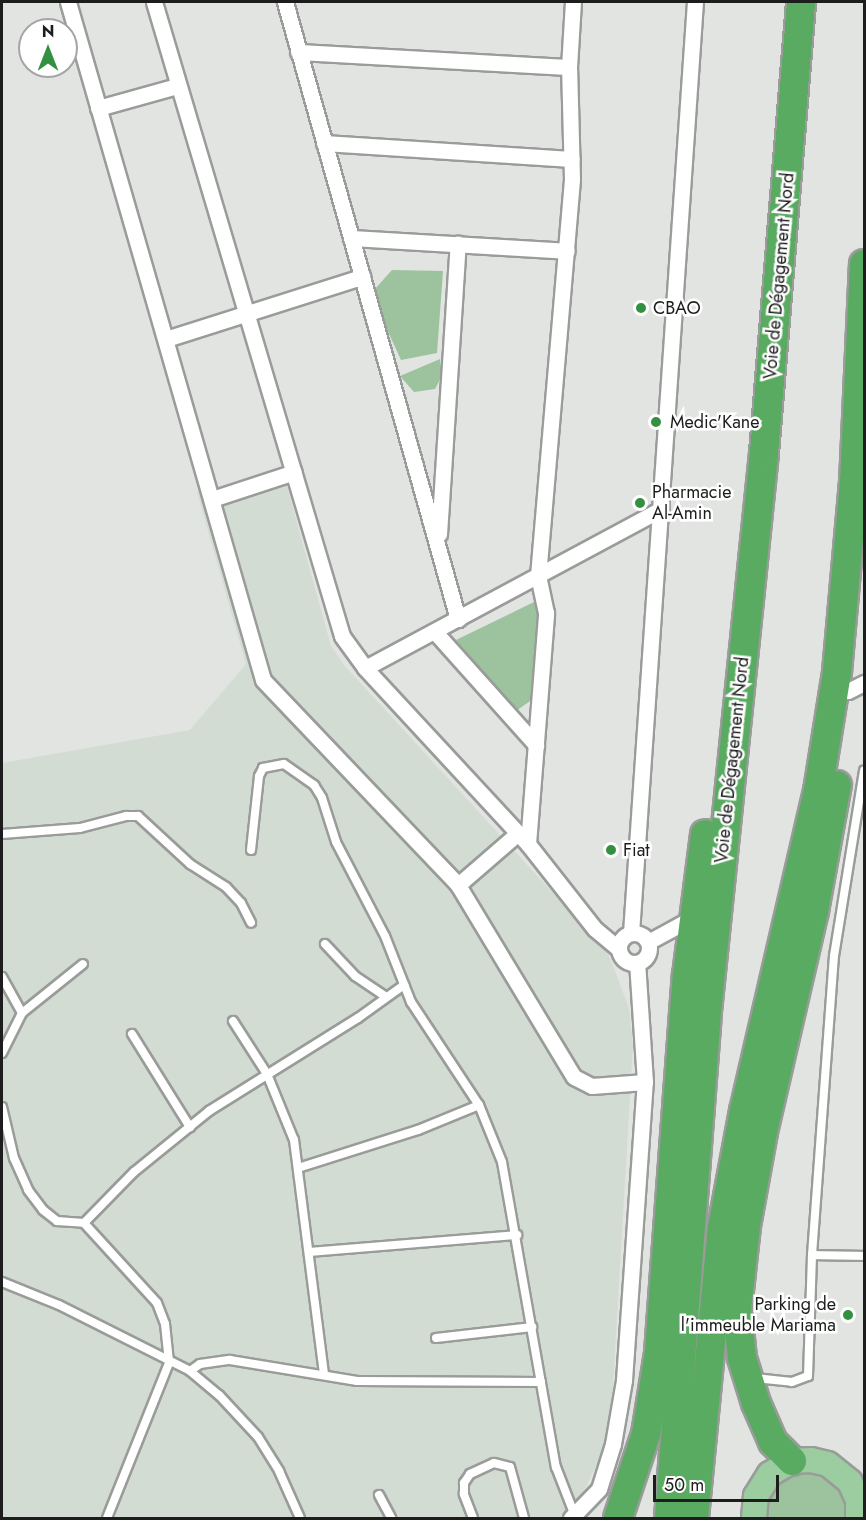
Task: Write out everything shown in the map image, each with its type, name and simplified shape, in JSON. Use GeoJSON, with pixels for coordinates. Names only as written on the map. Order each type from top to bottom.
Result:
{"type":"FeatureCollection","features":[{"type":"Feature","properties":{"kind":"highway","name":"Voie de Dégagement Nord"},"geometry":{"type":"LineString","coordinates":[[669,1518],[705,919],[764,453],[801,2]]}},
{"type":"Feature","properties":{"kind":"highway"},"geometry":{"type":"LineString","coordinates":[[694,1518],[722,1228],[746,1100],[818,791],[837,672],[854,483],[864,264]]}},
{"type":"Feature","properties":{"kind":"highway"},"geometry":{"type":"LineString","coordinates":[[792,1461],[766,1431],[747,1378],[737,1309],[746,1226],[776,1067],[830,831],[856,687],[859,541],[854,483]]}},
{"type":"Feature","properties":{"kind":"highway"},"geometry":{"type":"LineString","coordinates":[[618,1518],[646,1434],[659,1353],[705,919]]}},
{"type":"Feature","properties":{"kind":"main road"},"geometry":{"type":"LineString","coordinates":[[750,1515],[761,1484],[780,1466],[792,1461],[828,1464],[854,1470],[855,1491],[860,1511]]}},
{"type":"Feature","properties":{"kind":"street"},"geometry":{"type":"LineString","coordinates":[[68,2],[263,680],[458,885],[574,1077],[592,1086],[645,1082]]}},
{"type":"Feature","properties":{"kind":"street"},"geometry":{"type":"LineString","coordinates":[[154,2],[177,86],[249,314],[340,630],[365,668],[523,839],[595,929],[618,948],[624,960],[637,963],[648,955],[648,942]]}},
{"type":"Feature","properties":{"kind":"street"},"geometry":{"type":"LineString","coordinates":[[285,2],[458,619]]}},
{"type":"Feature","properties":{"kind":"street"},"geometry":{"type":"LineString","coordinates":[[458,885],[523,839],[536,745],[546,613],[538,576],[567,250],[571,159],[569,67],[573,2]]}},
{"type":"Feature","properties":{"kind":"street"},"geometry":{"type":"LineString","coordinates":[[618,948],[620,941],[631,933],[695,2]]}},
{"type":"Feature","properties":{"kind":"street"},"geometry":{"type":"LineString","coordinates":[[298,52],[569,67]]}},
{"type":"Feature","properties":{"kind":"street"},"geometry":{"type":"LineString","coordinates":[[98,108],[177,86]]}},
{"type":"Feature","properties":{"kind":"street"},"geometry":{"type":"LineString","coordinates":[[324,143],[571,159]]}},
{"type":"Feature","properties":{"kind":"street"},"geometry":{"type":"LineString","coordinates":[[351,238],[567,250]]}},
{"type":"Feature","properties":{"kind":"street"},"geometry":{"type":"LineString","coordinates":[[438,546],[459,244]]}},
{"type":"Feature","properties":{"kind":"street"},"geometry":{"type":"LineString","coordinates":[[166,339],[362,277]]}},
{"type":"Feature","properties":{"kind":"street"},"geometry":{"type":"LineString","coordinates":[[212,499],[294,472]]}},
{"type":"Feature","properties":{"kind":"street"},"geometry":{"type":"LineString","coordinates":[[365,668],[661,509]]}},
{"type":"Feature","properties":{"kind":"street"},"geometry":{"type":"LineString","coordinates":[[435,632],[536,745]]}},
{"type":"Feature","properties":{"kind":"street"},"geometry":{"type":"LineString","coordinates":[[631,933],[648,942],[705,919]]}},
{"type":"Feature","properties":{"kind":"street"},"geometry":{"type":"LineString","coordinates":[[573,1517],[599,1489],[619,1411],[637,1231],[645,1082],[637,963]]}},
{"type":"Feature","properties":{"kind":"lane"},"geometry":{"type":"LineString","coordinates":[[251,850],[259,776],[263,768],[284,764],[314,785],[322,798],[336,842],[385,936],[411,1002],[479,1105],[502,1162],[517,1235],[556,1467],[573,1517]]}},
{"type":"Feature","properties":{"kind":"lane"},"geometry":{"type":"LineString","coordinates":[[747,1378],[792,1382],[808,1376],[812,1255],[834,956],[864,770]]}},
{"type":"Feature","properties":{"kind":"lane"},"geometry":{"type":"LineString","coordinates":[[2,834],[80,828],[138,816],[190,864],[226,887],[241,903],[251,923]]}},
{"type":"Feature","properties":{"kind":"lane"},"geometry":{"type":"LineString","coordinates":[[325,944],[355,976],[386,997]]}},
{"type":"Feature","properties":{"kind":"lane"},"geometry":{"type":"LineString","coordinates":[[2,1053],[22,1013],[83,964]]}},
{"type":"Feature","properties":{"kind":"lane"},"geometry":{"type":"LineString","coordinates":[[2,977],[22,1013]]}},
{"type":"Feature","properties":{"kind":"lane"},"geometry":{"type":"LineString","coordinates":[[84,1223],[134,1172],[190,1127],[404,985]]}},
{"type":"Feature","properties":{"kind":"lane"},"geometry":{"type":"LineString","coordinates":[[233,1021],[267,1074],[288,1119],[298,1168],[310,1252],[324,1374]]}},
{"type":"Feature","properties":{"kind":"lane"},"geometry":{"type":"LineString","coordinates":[[132,1034],[190,1127]]}},
{"type":"Feature","properties":{"kind":"lane"},"geometry":{"type":"LineString","coordinates":[[298,1168],[418,1130],[479,1105]]}},
{"type":"Feature","properties":{"kind":"lane"},"geometry":{"type":"LineString","coordinates":[[2,1107],[14,1158],[28,1190],[57,1221],[84,1223],[156,1304],[165,1324],[169,1363],[107,1518]]}},
{"type":"Feature","properties":{"kind":"lane"},"geometry":{"type":"LineString","coordinates":[[310,1252],[517,1235]]}},
{"type":"Feature","properties":{"kind":"lane"},"geometry":{"type":"LineString","coordinates":[[812,1255],[864,1257]]}},
{"type":"Feature","properties":{"kind":"lane"},"geometry":{"type":"LineString","coordinates":[[2,1282],[59,1305],[169,1363],[190,1371],[219,1395],[258,1437],[279,1471],[300,1518]]}},
{"type":"Feature","properties":{"kind":"lane"},"geometry":{"type":"LineString","coordinates":[[436,1338],[532,1327]]}},
{"type":"Feature","properties":{"kind":"lane"},"geometry":{"type":"LineString","coordinates":[[190,1371],[200,1364],[230,1360],[324,1374],[404,1382],[541,1382]]}},
{"type":"Feature","properties":{"kind":"lane"},"geometry":{"type":"LineString","coordinates":[[473,1518],[464,1494],[464,1483],[470,1474],[494,1463],[510,1467],[524,1518]]}},
{"type":"Feature","properties":{"kind":"lane"},"geometry":{"type":"LineString","coordinates":[[379,1495],[391,1518]]}},
{"type":"Feature","properties":{"kind":"shaded area"},"geometry":{"type":"Polygon","coordinates":[[[283,472],[331,646],[344,665],[608,953],[629,1008],[633,1046],[610,1436],[586,1487],[564,1518],[2,1518],[2,763],[190,730],[246,664],[197,492],[283,472]]]}},
{"type":"Feature","properties":{"kind":"green space"},"geometry":{"type":"Polygon","coordinates":[[[392,270],[443,271],[437,353],[401,360],[380,314],[375,289],[392,270]]]}},
{"type":"Feature","properties":{"kind":"green space"},"geometry":{"type":"Polygon","coordinates":[[[440,359],[442,376],[435,389],[414,392],[400,376],[440,359]]]}},
{"type":"Feature","properties":{"kind":"green space"},"geometry":{"type":"Polygon","coordinates":[[[538,600],[533,699],[516,711],[456,640],[538,600]]]}},
{"type":"Feature","properties":{"kind":"green space"},"geometry":{"type":"Polygon","coordinates":[[[822,1468],[847,1496],[847,1518],[764,1518],[762,1505],[775,1476],[822,1468]]]}},
{"type":"Feature","properties":{"kind":"place","name":"CBAO"},"geometry":{"type":"Point","coordinates":[641,308]}},
{"type":"Feature","properties":{"kind":"place","name":"Medic'Kane"},"geometry":{"type":"Point","coordinates":[656,422]}},
{"type":"Feature","properties":{"kind":"place","name":"Pharmacie Al-Amin"},"geometry":{"type":"Point","coordinates":[640,503]}},
{"type":"Feature","properties":{"kind":"place","name":"Fiat"},"geometry":{"type":"Point","coordinates":[611,850]}},
{"type":"Feature","properties":{"kind":"place","name":"Parking de l'immeuble Mariama"},"geometry":{"type":"Point","coordinates":[848,1315]}}]}
